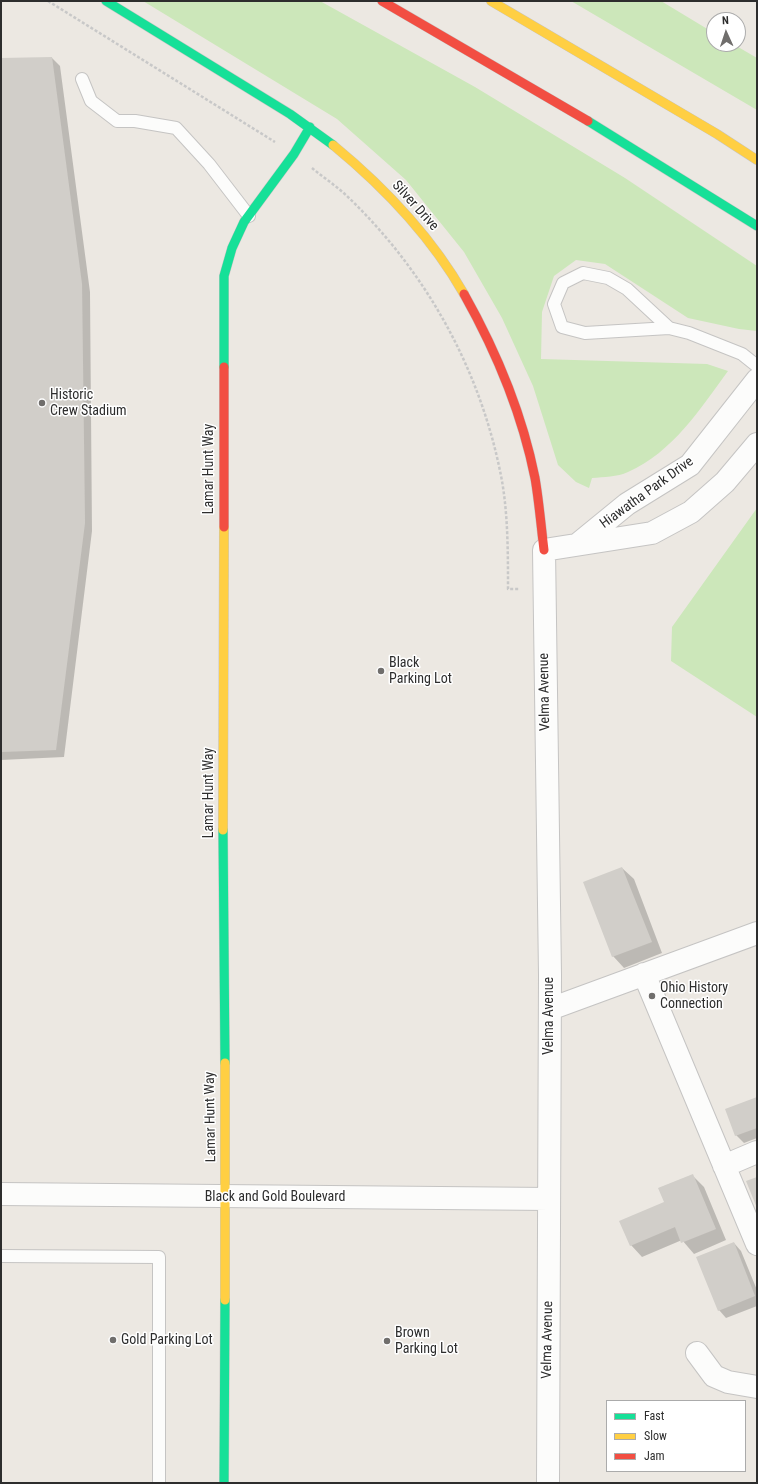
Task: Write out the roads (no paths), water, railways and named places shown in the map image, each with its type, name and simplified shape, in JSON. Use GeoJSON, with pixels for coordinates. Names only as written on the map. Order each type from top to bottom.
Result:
{"type":"FeatureCollection","features":[{"type":"Feature","properties":{"kind":"main road","name":"Silver Drive"},"geometry":{"type":"LineString","coordinates":[[106,1],[196,54],[310,127],[358,168],[412,221],[452,273],[470,303],[508,385],[533,470],[544,550]]}},
{"type":"Feature","properties":{"kind":"main road"},"geometry":{"type":"LineString","coordinates":[[382,1],[621,140],[757,226]]}},
{"type":"Feature","properties":{"kind":"main road"},"geometry":{"type":"LineString","coordinates":[[491,1],[717,134],[757,160]]}},
{"type":"Feature","properties":{"kind":"main road","name":"Lamar Hunt Way"},"geometry":{"type":"LineString","coordinates":[[224,1483],[226,1197],[223,913],[224,276],[232,248],[249,216],[294,154],[310,127]]}},
{"type":"Feature","properties":{"kind":"street","name":"Hiawatha Park Drive"},"geometry":{"type":"LineString","coordinates":[[577,545],[627,504],[690,465],[757,380]]}},
{"type":"Feature","properties":{"kind":"street","name":"Hiawatha Park Drive"},"geometry":{"type":"LineString","coordinates":[[544,550],[652,533],[691,512],[725,482],[757,444]]}},
{"type":"Feature","properties":{"kind":"street","name":"Velma Avenue"},"geometry":{"type":"LineString","coordinates":[[544,550],[550,1009],[548,1483]]}},
{"type":"Feature","properties":{"kind":"street"},"geometry":{"type":"LineString","coordinates":[[550,1009],[757,933]]}},
{"type":"Feature","properties":{"kind":"street"},"geometry":{"type":"LineString","coordinates":[[644,974],[757,1244]]}},
{"type":"Feature","properties":{"kind":"street"},"geometry":{"type":"LineString","coordinates":[[724,1166],[757,1152]]}},
{"type":"Feature","properties":{"kind":"street","name":"Black and Gold Boulevard"},"geometry":{"type":"LineString","coordinates":[[1,1194],[549,1199]]}},
{"type":"Feature","properties":{"kind":"street"},"geometry":{"type":"LineString","coordinates":[[698,1353],[714,1376],[728,1382],[757,1387]]}},
{"type":"Feature","properties":{"kind":"lane"},"geometry":{"type":"LineString","coordinates":[[82,79],[91,101],[117,121],[135,121],[176,128],[209,164],[249,216]]}},
{"type":"Feature","properties":{"kind":"lane"},"geometry":{"type":"LineString","coordinates":[[669,328],[627,289],[608,278],[583,273],[563,283],[554,304],[562,327],[585,332],[669,328],[689,333],[742,354],[757,366]]}},
{"type":"Feature","properties":{"kind":"lane"},"geometry":{"type":"LineString","coordinates":[[1,1256],[159,1257],[159,1483]]}},
{"type":"Feature","properties":{"kind":"place","name":"Historic Crew Stadium"},"geometry":{"type":"Point","coordinates":[42,403]}},
{"type":"Feature","properties":{"kind":"place","name":"Black Parking Lot"},"geometry":{"type":"Point","coordinates":[381,671]}},
{"type":"Feature","properties":{"kind":"place","name":"Ohio History Connection"},"geometry":{"type":"Point","coordinates":[652,996]}},
{"type":"Feature","properties":{"kind":"place","name":"Gold Parking Lot"},"geometry":{"type":"Point","coordinates":[113,1340]}},
{"type":"Feature","properties":{"kind":"place","name":"Brown Parking Lot"},"geometry":{"type":"Point","coordinates":[387,1341]}}]}
